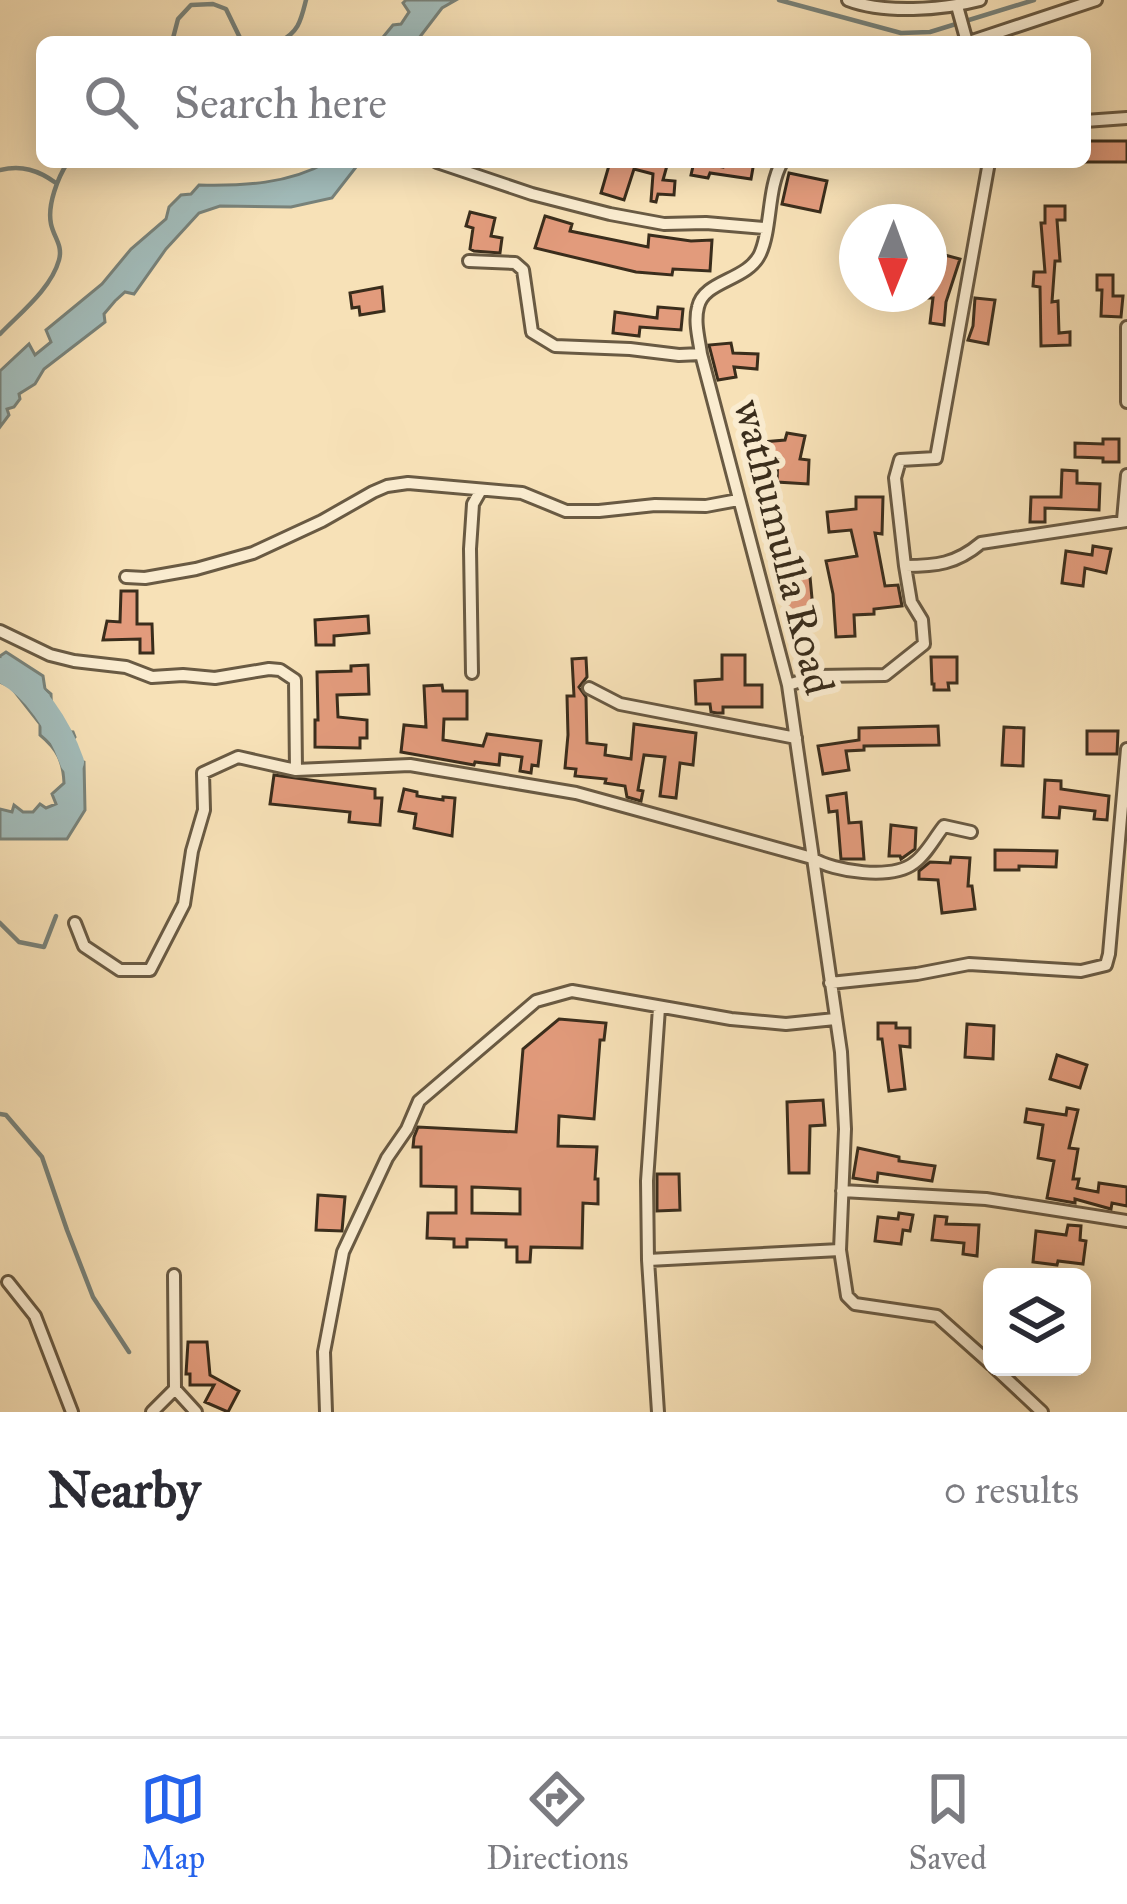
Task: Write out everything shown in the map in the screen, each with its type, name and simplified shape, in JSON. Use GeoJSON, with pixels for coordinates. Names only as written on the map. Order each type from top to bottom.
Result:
{"type":"FeatureCollection","features":[{"type":"Feature","properties":{"kind":"street"},"geometry":{"type":"LineString","coordinates":[[848,0],[870,8],[960,7],[980,0]]}},
{"type":"Feature","properties":{"kind":"street"},"geometry":{"type":"LineString","coordinates":[[974,36],[1096,0]]}},
{"type":"Feature","properties":{"kind":"street"},"geometry":{"type":"LineString","coordinates":[[1091,121],[1127,118]]}},
{"type":"Feature","properties":{"kind":"street"},"geometry":{"type":"LineString","coordinates":[[454,168],[610,214],[664,224],[765,228]]}},
{"type":"Feature","properties":{"kind":"street","name":"wathumulla Road"},"geometry":{"type":"LineString","coordinates":[[778,168],[762,251],[750,270],[710,290],[697,309],[701,354],[788,685],[841,1052],[840,1250],[847,1296],[855,1304],[937,1316],[983,1357]]}},
{"type":"Feature","properties":{"kind":"street"},"geometry":{"type":"LineString","coordinates":[[788,685],[817,676],[885,675],[924,644],[922,620],[911,602],[895,478],[900,460],[936,458],[988,168]]}},
{"type":"Feature","properties":{"kind":"street"},"geometry":{"type":"LineString","coordinates":[[469,261],[515,263],[523,269],[532,332],[555,346],[701,354]]}},
{"type":"Feature","properties":{"kind":"street"},"geometry":{"type":"LineString","coordinates":[[1127,327],[1127,401]]}},
{"type":"Feature","properties":{"kind":"street"},"geometry":{"type":"LineString","coordinates":[[905,566],[931,566],[964,557],[981,543],[1125,521],[1127,475]]}},
{"type":"Feature","properties":{"kind":"street"},"geometry":{"type":"LineString","coordinates":[[126,578],[196,569],[253,553],[387,486],[408,483],[523,493],[566,511],[706,506],[738,500]]}},
{"type":"Feature","properties":{"kind":"street"},"geometry":{"type":"LineString","coordinates":[[472,674],[470,550],[473,504],[482,490]]}},
{"type":"Feature","properties":{"kind":"street"},"geometry":{"type":"LineString","coordinates":[[0,631],[50,655],[152,676],[215,678],[280,670],[295,680],[296,770]]}},
{"type":"Feature","properties":{"kind":"street"},"geometry":{"type":"LineString","coordinates":[[589,688],[620,704],[796,739]]}},
{"type":"Feature","properties":{"kind":"street"},"geometry":{"type":"LineString","coordinates":[[830,983],[969,964],[1081,971],[1106,965],[1127,749]]}},
{"type":"Feature","properties":{"kind":"street"},"geometry":{"type":"LineString","coordinates":[[75,923],[84,946],[120,970],[151,970],[184,904],[204,810],[202,773],[238,758],[296,770],[410,765],[576,793],[812,857],[844,870],[900,871],[917,862],[944,826],[971,832]]}},
{"type":"Feature","properties":{"kind":"street"},"geometry":{"type":"LineString","coordinates":[[326,1412],[324,1352],[343,1252],[387,1158],[419,1101],[536,1001],[572,992],[730,1019],[786,1024],[835,1018]]}},
{"type":"Feature","properties":{"kind":"street"},"geometry":{"type":"LineString","coordinates":[[658,1008],[647,1181],[658,1412]]}},
{"type":"Feature","properties":{"kind":"street"},"geometry":{"type":"LineString","coordinates":[[842,1191],[986,1199],[1127,1221]]}},
{"type":"Feature","properties":{"kind":"street"},"geometry":{"type":"LineString","coordinates":[[648,1260],[840,1250]]}},
{"type":"Feature","properties":{"kind":"street"},"geometry":{"type":"LineString","coordinates":[[174,1275],[175,1389],[196,1412]]}},
{"type":"Feature","properties":{"kind":"street"},"geometry":{"type":"LineString","coordinates":[[8,1282],[35,1316],[72,1412]]}},
{"type":"Feature","properties":{"kind":"street"},"geometry":{"type":"LineString","coordinates":[[1004,1376],[1042,1412]]}},
{"type":"Feature","properties":{"kind":"street"},"geometry":{"type":"LineString","coordinates":[[152,1412],[175,1389]]}},
{"type":"Feature","properties":{"kind":"water"},"geometry":{"type":"Polygon","coordinates":[[[456,0],[442,8],[421,36],[384,36],[409,12],[403,3],[456,0]]]}},
{"type":"Feature","properties":{"kind":"water"},"geometry":{"type":"Polygon","coordinates":[[[355,168],[332,198],[291,207],[220,206],[199,213],[134,294],[125,292],[104,314],[105,322],[19,394],[0,427],[0,371],[29,344],[35,355],[51,342],[46,330],[102,284],[131,249],[166,219],[169,207],[181,195],[191,194],[199,185],[249,184],[312,169],[355,168]]]}},
{"type":"Feature","properties":{"kind":"water"},"geometry":{"type":"Polygon","coordinates":[[[6,652],[43,676],[51,694],[52,723],[58,731],[73,732],[73,758],[84,762],[85,810],[67,839],[0,839],[0,809],[12,812],[14,805],[33,812],[40,804],[46,808],[56,804],[52,794],[64,783],[60,762],[40,735],[40,724],[11,687],[0,682],[0,656],[6,652]]]}},
{"type":"Feature","properties":{"kind":"building"},"geometry":{"type":"Polygon","coordinates":[[[1091,141],[1127,141],[1127,162],[1091,162],[1091,141]]]}},
{"type":"Feature","properties":{"kind":"building"},"geometry":{"type":"Polygon","coordinates":[[[608,168],[666,168],[663,180],[675,181],[674,195],[658,194],[656,202],[651,201],[653,174],[634,169],[624,200],[601,193],[608,168]]]}},
{"type":"Feature","properties":{"kind":"building"},"geometry":{"type":"Polygon","coordinates":[[[693,168],[753,168],[751,179],[691,175],[693,168]]]}},
{"type":"Feature","properties":{"kind":"building"},"geometry":{"type":"Polygon","coordinates":[[[789,173],[827,181],[820,212],[782,204],[789,173]]]}},
{"type":"Feature","properties":{"kind":"building"},"geometry":{"type":"Polygon","coordinates":[[[1045,206],[1065,206],[1065,220],[1057,220],[1060,261],[1055,261],[1052,302],[1058,301],[1059,333],[1070,332],[1070,345],[1041,346],[1040,287],[1033,286],[1034,272],[1045,272],[1041,223],[1045,223],[1045,206]]]}},
{"type":"Feature","properties":{"kind":"building"},"geometry":{"type":"Polygon","coordinates":[[[470,212],[495,218],[491,236],[502,238],[500,253],[470,249],[473,228],[466,226],[470,212]]]}},
{"type":"Feature","properties":{"kind":"building"},"geometry":{"type":"Polygon","coordinates":[[[545,216],[572,224],[570,231],[648,247],[649,235],[712,240],[710,271],[636,272],[535,248],[545,216]]]}},
{"type":"Feature","properties":{"kind":"building"},"geometry":{"type":"Polygon","coordinates":[[[947,256],[960,259],[947,299],[947,256]]]}},
{"type":"Feature","properties":{"kind":"building"},"geometry":{"type":"Polygon","coordinates":[[[1097,275],[1113,275],[1113,296],[1123,296],[1121,317],[1101,316],[1097,275]]]}},
{"type":"Feature","properties":{"kind":"building"},"geometry":{"type":"Polygon","coordinates":[[[382,287],[384,311],[360,315],[359,307],[352,308],[350,293],[382,287]]]}},
{"type":"Feature","properties":{"kind":"building"},"geometry":{"type":"Polygon","coordinates":[[[975,298],[995,300],[988,344],[968,340],[975,298]]]}},
{"type":"Feature","properties":{"kind":"building"},"geometry":{"type":"Polygon","coordinates":[[[658,307],[683,309],[681,330],[640,327],[639,336],[613,333],[615,312],[657,318],[658,307]]]}},
{"type":"Feature","properties":{"kind":"building"},"geometry":{"type":"Polygon","coordinates":[[[931,312],[945,312],[944,325],[930,323],[931,312]]]}},
{"type":"Feature","properties":{"kind":"building"},"geometry":{"type":"Polygon","coordinates":[[[731,343],[733,353],[758,354],[757,369],[734,367],[736,377],[718,380],[709,345],[731,343]]]}},
{"type":"Feature","properties":{"kind":"building"},"geometry":{"type":"Polygon","coordinates":[[[787,433],[805,436],[800,459],[809,460],[808,484],[777,482],[778,455],[753,458],[752,443],[785,440],[787,433]]]}},
{"type":"Feature","properties":{"kind":"building"},"geometry":{"type":"Polygon","coordinates":[[[1103,439],[1119,439],[1119,462],[1075,457],[1075,443],[1103,444],[1103,439]]]}},
{"type":"Feature","properties":{"kind":"building"},"geometry":{"type":"Polygon","coordinates":[[[1062,470],[1077,471],[1077,483],[1100,484],[1099,510],[1045,508],[1045,522],[1030,522],[1031,497],[1061,497],[1062,470]]]}},
{"type":"Feature","properties":{"kind":"building"},"geometry":{"type":"Polygon","coordinates":[[[856,497],[883,497],[882,534],[875,533],[885,586],[898,585],[902,606],[854,615],[855,636],[836,637],[826,561],[857,556],[851,530],[829,532],[827,512],[856,509],[856,497]]]}},
{"type":"Feature","properties":{"kind":"building"},"geometry":{"type":"Polygon","coordinates":[[[1093,546],[1111,549],[1106,573],[1085,568],[1083,586],[1062,583],[1066,551],[1092,555],[1093,546]]]}},
{"type":"Feature","properties":{"kind":"building"},"geometry":{"type":"Polygon","coordinates":[[[810,577],[813,609],[788,612],[784,579],[810,577]]]}},
{"type":"Feature","properties":{"kind":"building"},"geometry":{"type":"Polygon","coordinates":[[[121,591],[137,591],[137,624],[152,624],[153,653],[140,653],[140,639],[103,640],[107,621],[120,622],[121,591]]]}},
{"type":"Feature","properties":{"kind":"building"},"geometry":{"type":"Polygon","coordinates":[[[368,616],[369,633],[334,636],[334,645],[316,645],[315,620],[368,616]]]}},
{"type":"Feature","properties":{"kind":"building"},"geometry":{"type":"Polygon","coordinates":[[[722,655],[745,655],[745,685],[762,685],[762,707],[723,707],[723,713],[717,713],[711,712],[710,704],[696,704],[695,681],[722,679],[722,655]]]}},
{"type":"Feature","properties":{"kind":"building"},"geometry":{"type":"Polygon","coordinates":[[[931,657],[957,657],[957,683],[948,683],[949,690],[934,690],[931,657]]]}},
{"type":"Feature","properties":{"kind":"building"},"geometry":{"type":"Polygon","coordinates":[[[586,658],[587,677],[579,687],[586,697],[587,743],[606,745],[605,755],[631,759],[634,724],[696,733],[693,765],[680,763],[676,798],[660,796],[665,757],[644,755],[638,790],[643,791],[641,801],[627,797],[625,786],[575,776],[576,769],[565,768],[567,696],[574,696],[572,659],[586,658]]]}},
{"type":"Feature","properties":{"kind":"building"},"geometry":{"type":"Polygon","coordinates":[[[368,665],[369,694],[337,695],[338,717],[367,720],[367,738],[360,738],[360,748],[315,747],[317,672],[351,671],[351,666],[368,665]]]}},
{"type":"Feature","properties":{"kind":"building"},"geometry":{"type":"Polygon","coordinates":[[[442,685],[443,691],[467,691],[467,719],[444,719],[443,740],[483,746],[487,734],[541,741],[538,766],[532,765],[531,773],[520,771],[522,757],[500,754],[499,765],[474,765],[401,752],[404,725],[426,727],[424,686],[442,685]]]}},
{"type":"Feature","properties":{"kind":"building"},"geometry":{"type":"Polygon","coordinates":[[[938,726],[939,745],[864,746],[864,750],[846,751],[849,770],[823,774],[818,746],[859,740],[859,728],[938,726]]]}},
{"type":"Feature","properties":{"kind":"building"},"geometry":{"type":"Polygon","coordinates":[[[1004,727],[1024,728],[1023,766],[1002,765],[1004,727]]]}},
{"type":"Feature","properties":{"kind":"building"},"geometry":{"type":"Polygon","coordinates":[[[1087,731],[1118,731],[1117,754],[1087,754],[1087,731]]]}},
{"type":"Feature","properties":{"kind":"building"},"geometry":{"type":"Polygon","coordinates":[[[274,775],[375,789],[375,798],[382,798],[380,825],[349,822],[350,812],[270,804],[274,775]]]}},
{"type":"Feature","properties":{"kind":"building"},"geometry":{"type":"Polygon","coordinates":[[[1045,780],[1061,781],[1061,789],[1109,796],[1107,820],[1094,819],[1095,811],[1060,807],[1059,818],[1043,817],[1045,780]]]}},
{"type":"Feature","properties":{"kind":"building"},"geometry":{"type":"Polygon","coordinates":[[[404,789],[417,796],[455,798],[452,836],[414,828],[416,814],[399,811],[404,789]]]}},
{"type":"Feature","properties":{"kind":"building"},"geometry":{"type":"Polygon","coordinates":[[[846,793],[849,823],[861,822],[864,859],[841,859],[837,811],[829,812],[827,796],[846,793]]]}},
{"type":"Feature","properties":{"kind":"building"},"geometry":{"type":"Polygon","coordinates":[[[891,825],[916,828],[915,849],[901,859],[889,856],[891,825]]]}},
{"type":"Feature","properties":{"kind":"building"},"geometry":{"type":"Polygon","coordinates":[[[995,850],[1057,851],[1056,867],[995,870],[995,850]]]}},
{"type":"Feature","properties":{"kind":"building"},"geometry":{"type":"Polygon","coordinates":[[[951,857],[970,858],[968,886],[972,886],[975,909],[942,913],[938,880],[919,879],[919,871],[930,862],[950,863],[951,857]]]}},
{"type":"Feature","properties":{"kind":"building"},"geometry":{"type":"Polygon","coordinates":[[[559,1019],[606,1023],[604,1040],[600,1040],[594,1119],[559,1116],[558,1146],[597,1147],[598,1204],[583,1203],[582,1248],[531,1247],[530,1262],[517,1262],[517,1247],[506,1247],[506,1240],[467,1239],[467,1247],[454,1247],[454,1239],[427,1238],[428,1213],[456,1213],[456,1187],[421,1186],[421,1147],[413,1147],[418,1127],[516,1132],[523,1049],[559,1019]],[[472,1187],[472,1213],[520,1214],[520,1189],[472,1187]]]}},
{"type":"Feature","properties":{"kind":"building"},"geometry":{"type":"Polygon","coordinates":[[[878,1023],[910,1028],[910,1047],[900,1046],[905,1089],[889,1091],[878,1023]]]}},
{"type":"Feature","properties":{"kind":"building"},"geometry":{"type":"Polygon","coordinates":[[[967,1024],[994,1026],[993,1059],[965,1057],[967,1024]]]}},
{"type":"Feature","properties":{"kind":"building"},"geometry":{"type":"Polygon","coordinates":[[[1057,1055],[1087,1065],[1080,1088],[1050,1079],[1057,1055]]]}},
{"type":"Feature","properties":{"kind":"building"},"geometry":{"type":"Polygon","coordinates":[[[823,1100],[825,1125],[810,1126],[809,1173],[789,1173],[787,1102],[823,1100]]]}},
{"type":"Feature","properties":{"kind":"building"},"geometry":{"type":"Polygon","coordinates":[[[1067,1108],[1078,1110],[1069,1148],[1078,1149],[1073,1179],[1079,1179],[1077,1188],[1098,1192],[1099,1183],[1127,1187],[1127,1206],[1112,1203],[1111,1209],[1075,1199],[1075,1203],[1047,1198],[1054,1161],[1038,1158],[1043,1125],[1025,1122],[1027,1109],[1066,1115],[1067,1108]]]}},
{"type":"Feature","properties":{"kind":"building"},"geometry":{"type":"Polygon","coordinates":[[[858,1148],[935,1166],[932,1181],[878,1173],[877,1182],[853,1178],[858,1148]]]}},
{"type":"Feature","properties":{"kind":"building"},"geometry":{"type":"Polygon","coordinates":[[[657,1174],[679,1174],[680,1210],[657,1211],[657,1174]]]}},
{"type":"Feature","properties":{"kind":"building"},"geometry":{"type":"Polygon","coordinates":[[[318,1195],[345,1197],[342,1231],[316,1230],[318,1195]]]}},
{"type":"Feature","properties":{"kind":"building"},"geometry":{"type":"Polygon","coordinates":[[[899,1213],[913,1215],[901,1244],[875,1241],[878,1217],[898,1219],[899,1213]]]}},
{"type":"Feature","properties":{"kind":"building"},"geometry":{"type":"Polygon","coordinates":[[[935,1216],[947,1217],[946,1224],[979,1225],[977,1256],[963,1254],[964,1243],[932,1240],[935,1216]]]}},
{"type":"Feature","properties":{"kind":"building"},"geometry":{"type":"Polygon","coordinates":[[[1068,1225],[1081,1226],[1080,1240],[1086,1241],[1083,1264],[1033,1262],[1036,1231],[1066,1235],[1068,1225]]]}},
{"type":"Feature","properties":{"kind":"building"},"geometry":{"type":"Polygon","coordinates":[[[188,1342],[207,1342],[210,1375],[239,1391],[228,1412],[205,1402],[214,1385],[190,1385],[188,1342]]]}},
{"type":"Feature","properties":{"kind":"waterway"},"geometry":{"type":"LineString","coordinates":[[288,36],[301,19],[306,0]]}},
{"type":"Feature","properties":{"kind":"waterway"},"geometry":{"type":"LineString","coordinates":[[779,0],[901,33],[930,32],[1034,0]]}},
{"type":"Feature","properties":{"kind":"waterway"},"geometry":{"type":"LineString","coordinates":[[174,36],[178,19],[191,5],[213,4],[226,9],[239,36]]}},
{"type":"Feature","properties":{"kind":"waterway"},"geometry":{"type":"LineString","coordinates":[[0,334],[55,271],[60,250],[51,208],[65,168]]}},
{"type":"Feature","properties":{"kind":"waterway"},"geometry":{"type":"LineString","coordinates":[[0,170],[30,170],[56,183]]}},
{"type":"Feature","properties":{"kind":"waterway"},"geometry":{"type":"LineString","coordinates":[[0,670],[24,686],[44,709],[72,762]]}},
{"type":"Feature","properties":{"kind":"waterway"},"geometry":{"type":"LineString","coordinates":[[0,923],[19,942],[44,947],[56,916]]}},
{"type":"Feature","properties":{"kind":"waterway"},"geometry":{"type":"LineString","coordinates":[[0,1114],[42,1157],[93,1297],[129,1352]]}}]}
